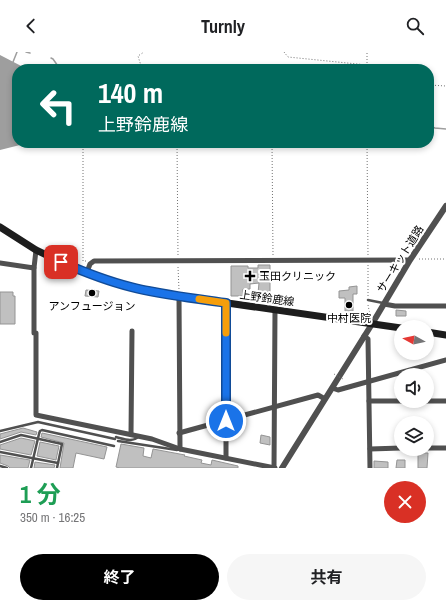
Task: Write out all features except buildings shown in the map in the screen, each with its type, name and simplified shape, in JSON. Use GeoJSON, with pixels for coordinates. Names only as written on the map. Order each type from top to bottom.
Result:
{"type":"FeatureCollection","features":[{"type":"Feature","properties":{"kind":"main road","name":"上野鈴鹿線"},"geometry":{"type":"LineString","coordinates":[[0,227],[36,250],[87,272],[132,287],[179,296],[394,327]]}},
{"type":"Feature","properties":{"kind":"main road"},"geometry":{"type":"LineString","coordinates":[[434,333],[446,335]]}},
{"type":"Feature","properties":{"kind":"street","name":"サーキット道路"},"geometry":{"type":"LineString","coordinates":[[282,468],[410,260],[446,206]]}},
{"type":"Feature","properties":{"kind":"street"},"geometry":{"type":"LineString","coordinates":[[36,250],[34,268],[36,415],[131,434],[152,439],[180,449],[275,468],[275,310]]}},
{"type":"Feature","properties":{"kind":"street"},"geometry":{"type":"LineString","coordinates":[[87,272],[91,263],[94,261],[410,260]]}},
{"type":"Feature","properties":{"kind":"street"},"geometry":{"type":"LineString","coordinates":[[0,263],[34,268]]}},
{"type":"Feature","properties":{"kind":"street"},"geometry":{"type":"LineString","coordinates":[[179,296],[180,449]]}},
{"type":"Feature","properties":{"kind":"street"},"geometry":{"type":"LineString","coordinates":[[226,303],[226,458]]}},
{"type":"Feature","properties":{"kind":"street"},"geometry":{"type":"LineString","coordinates":[[384,304],[395,306],[446,306]]}},
{"type":"Feature","properties":{"kind":"street"},"geometry":{"type":"LineString","coordinates":[[131,434],[132,331]]}},
{"type":"Feature","properties":{"kind":"street"},"geometry":{"type":"LineString","coordinates":[[364,336],[368,339],[370,468]]}},
{"type":"Feature","properties":{"kind":"street"},"geometry":{"type":"LineString","coordinates":[[332,388],[338,390],[446,360]]}},
{"type":"Feature","properties":{"kind":"street"},"geometry":{"type":"LineString","coordinates":[[179,433],[318,395],[325,399]]}},
{"type":"Feature","properties":{"kind":"street"},"geometry":{"type":"LineString","coordinates":[[369,401],[446,401]]}},
{"type":"Feature","properties":{"kind":"street"},"geometry":{"type":"LineString","coordinates":[[370,449],[394,448]]}},
{"type":"Feature","properties":{"kind":"street"},"geometry":{"type":"LineString","coordinates":[[434,448],[446,448]]}},
{"type":"Feature","properties":{"kind":"street"},"geometry":{"type":"LineString","coordinates":[[256,464],[263,468]]}},
{"type":"Feature","properties":{"kind":"lane"},"geometry":{"type":"LineString","coordinates":[[368,300],[384,304]]}},
{"type":"Feature","properties":{"kind":"lane"},"geometry":{"type":"LineString","coordinates":[[0,431],[38,422],[116,439],[176,450],[180,449]]}},
{"type":"Feature","properties":{"kind":"lane"},"geometry":{"type":"LineString","coordinates":[[31,468],[37,439],[40,431],[42,430],[114,446]]}},
{"type":"Feature","properties":{"kind":"lane"},"geometry":{"type":"LineString","coordinates":[[0,442],[21,435],[62,444],[57,468]]}},
{"type":"Feature","properties":{"kind":"lane"},"geometry":{"type":"LineString","coordinates":[[116,439],[131,441],[139,436]]}},
{"type":"Feature","properties":{"kind":"lane"},"geometry":{"type":"LineString","coordinates":[[0,452],[58,464]]}},
{"type":"Feature","properties":{"kind":"lane"},"geometry":{"type":"LineString","coordinates":[[0,466],[7,468]]}},
{"type":"Feature","properties":{"kind":"path"},"geometry":{"type":"LineString","coordinates":[[140,64],[138,56],[144,52]]}},
{"type":"Feature","properties":{"kind":"path"},"geometry":{"type":"LineString","coordinates":[[284,52],[288,57],[367,64],[367,52]]}},
{"type":"Feature","properties":{"kind":"path"},"geometry":{"type":"LineString","coordinates":[[434,85],[446,86]]}},
{"type":"Feature","properties":{"kind":"path"},"geometry":{"type":"LineString","coordinates":[[83,148],[83,261],[88,261],[91,263]]}},
{"type":"Feature","properties":{"kind":"path"},"geometry":{"type":"LineString","coordinates":[[177,148],[179,296]]}},
{"type":"Feature","properties":{"kind":"path"},"geometry":{"type":"LineString","coordinates":[[272,148],[273,260]]}},
{"type":"Feature","properties":{"kind":"path"},"geometry":{"type":"LineString","coordinates":[[368,148],[368,308],[372,324]]}},
{"type":"Feature","properties":{"kind":"path"},"geometry":{"type":"LineString","coordinates":[[419,259],[446,259]]}},
{"type":"Feature","properties":{"kind":"path"},"geometry":{"type":"LineString","coordinates":[[334,374],[342,379]]}},
{"type":"Feature","properties":{"kind":"shaded area"},"geometry":{"type":"Polygon","coordinates":[[[0,55],[17,64],[12,64],[12,147],[0,150],[0,55]]]}},
{"type":"Feature","properties":{"kind":"waterway"},"geometry":{"type":"LineString","coordinates":[[13,62],[17,52]]}},
{"type":"Feature","properties":{"kind":"waterway"},"geometry":{"type":"LineString","coordinates":[[26,52],[30,53]]}},
{"type":"Feature","properties":{"kind":"waterway"},"geometry":{"type":"LineString","coordinates":[[51,58],[56,64]]}},
{"type":"Feature","properties":{"kind":"waterway"},"geometry":{"type":"LineString","coordinates":[[434,128],[446,129]]}},
{"type":"Feature","properties":{"kind":"slow traffic"},"geometry":{"type":"LineString","coordinates":[[199,299],[226,303],[226,333]]}},
{"type":"Feature","properties":{"kind":"place","name":"玉田クリニック"},"geometry":{"type":"Point","coordinates":[250,276]}},
{"type":"Feature","properties":{"kind":"place","name":"アンフュージョン"},"geometry":{"type":"Point","coordinates":[92,293]}},
{"type":"Feature","properties":{"kind":"place","name":"中村医院"},"geometry":{"type":"Point","coordinates":[349,305]}},
{"type":"Feature","properties":{"kind":"route"},"geometry":{"type":"LineString","coordinates":[[61,262],[105,279],[132,287],[153,292],[226,303],[226,421]]}}]}
